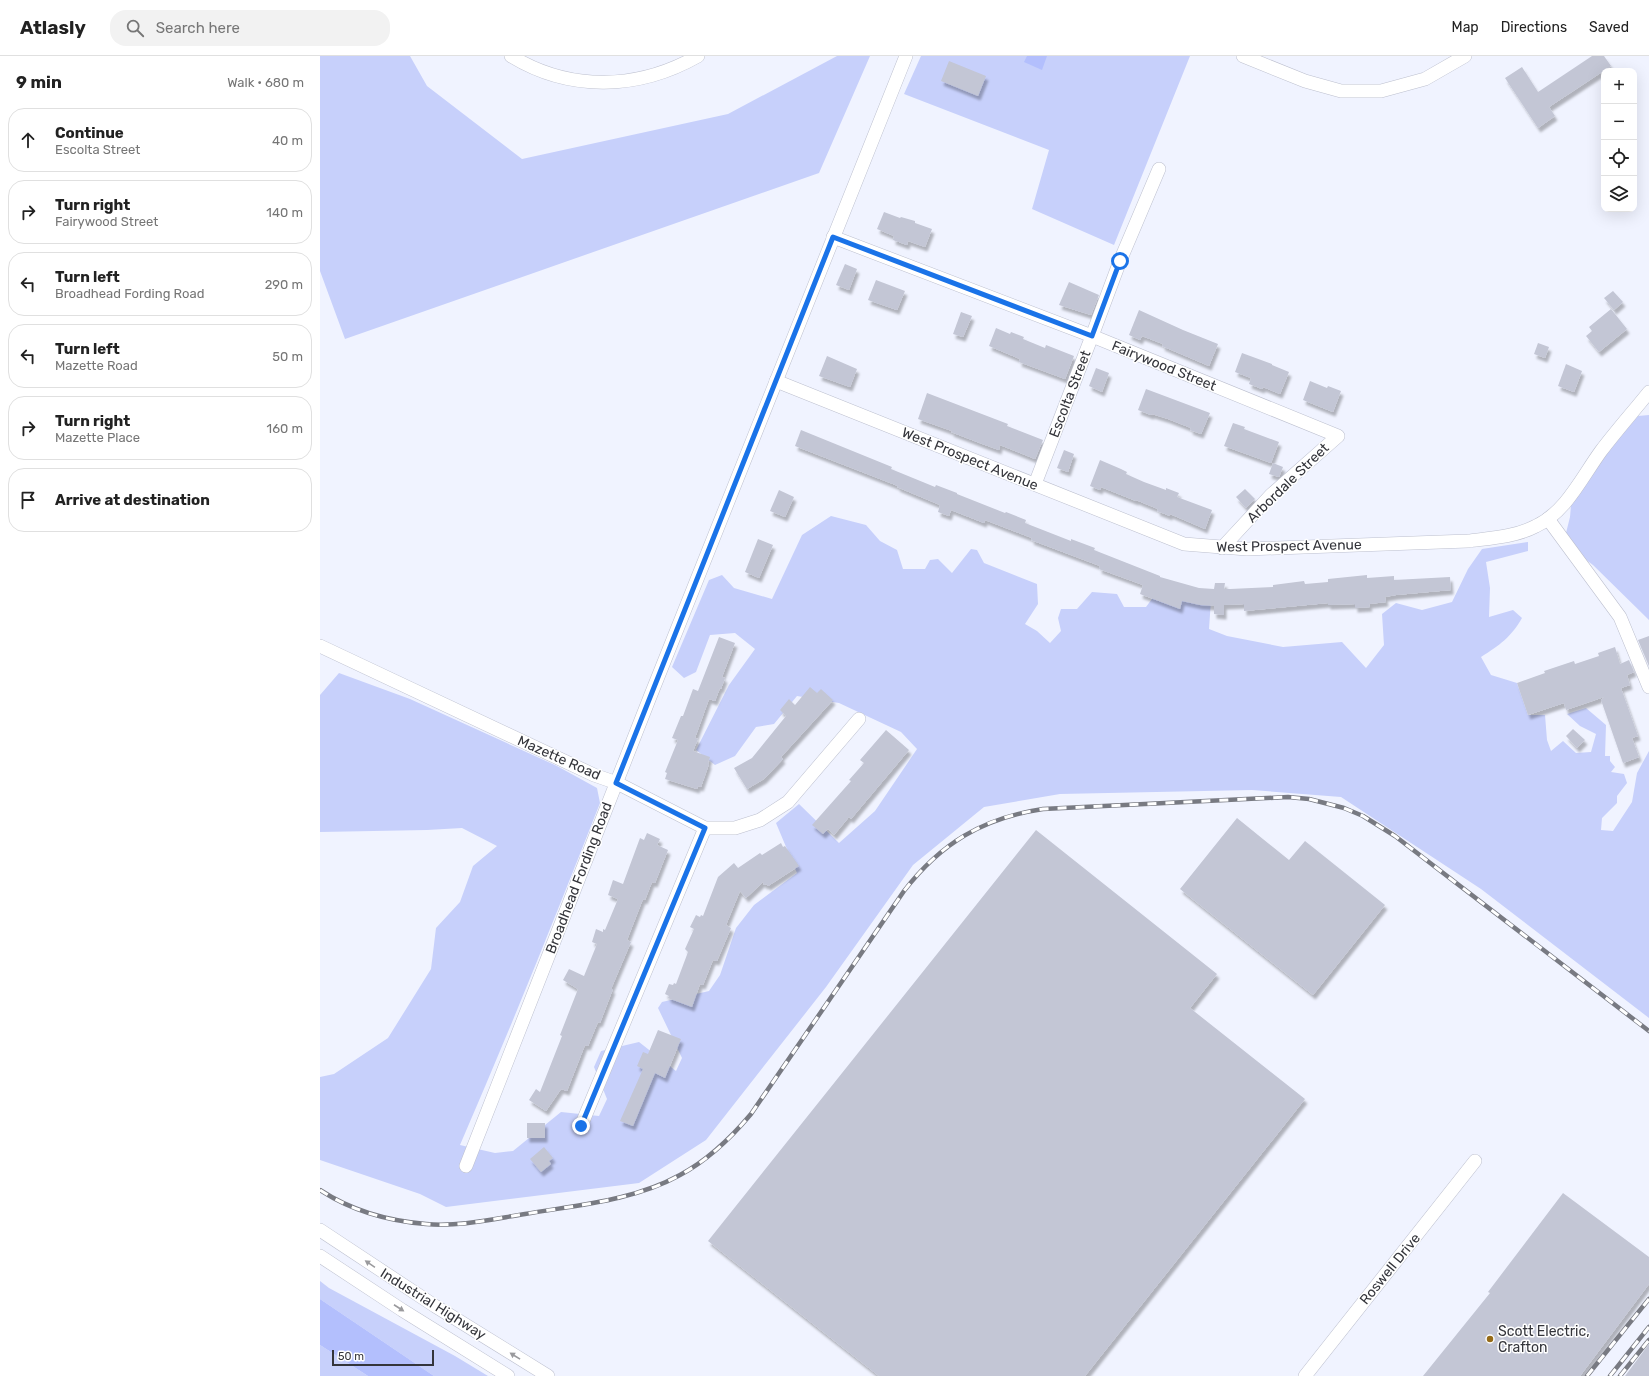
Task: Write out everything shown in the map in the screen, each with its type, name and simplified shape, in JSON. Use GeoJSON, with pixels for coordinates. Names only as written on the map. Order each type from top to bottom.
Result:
{"type":"FeatureCollection","features":[{"type":"Feature","properties":{"kind":"street"},"geometry":{"type":"LineString","coordinates":[[511,56],[538,70],[559,78],[578,81],[616,82],[652,76],[680,66],[698,56]]}},
{"type":"Feature","properties":{"kind":"street","name":"Broadhead Fording Road"},"geometry":{"type":"LineString","coordinates":[[466,1166],[616,783],[906,56]]}},
{"type":"Feature","properties":{"kind":"street"},"geometry":{"type":"LineString","coordinates":[[1243,56],[1305,81],[1341,91],[1381,91],[1425,79],[1465,56]]}},
{"type":"Feature","properties":{"kind":"street","name":"Escolta Street"},"geometry":{"type":"LineString","coordinates":[[1035,484],[1120,261],[1159,170]]}},
{"type":"Feature","properties":{"kind":"street","name":"Fairywood Street"},"geometry":{"type":"LineString","coordinates":[[833,237],[1092,336],[1338,436]]}},
{"type":"Feature","properties":{"kind":"street","name":"West Prospect Avenue"},"geometry":{"type":"LineString","coordinates":[[776,381],[1184,544],[1247,550],[1468,541],[1519,533],[1548,519],[1560,509],[1602,451],[1649,392]]}},
{"type":"Feature","properties":{"kind":"street","name":"Arbordale Street"},"geometry":{"type":"LineString","coordinates":[[1222,548],[1271,495],[1338,436]]}},
{"type":"Feature","properties":{"kind":"street"},"geometry":{"type":"LineString","coordinates":[[1548,519],[1620,617],[1649,687]]}},
{"type":"Feature","properties":{"kind":"street","name":"Mazette Road"},"geometry":{"type":"LineString","coordinates":[[320,646],[587,771],[616,783],[705,828],[735,828],[760,820],[788,802],[859,719]]}},
{"type":"Feature","properties":{"kind":"street"},"geometry":{"type":"LineString","coordinates":[[581,1126],[705,828]]}},
{"type":"Feature","properties":{"kind":"street","name":"Roswell Drive"},"geometry":{"type":"LineString","coordinates":[[1305,1376],[1475,1161]]}},
{"type":"Feature","properties":{"kind":"street","name":"Industrial Highway"},"geometry":{"type":"LineString","coordinates":[[320,1230],[428,1302],[548,1376]]}},
{"type":"Feature","properties":{"kind":"street","name":"Industrial Highway"},"geometry":{"type":"LineString","coordinates":[[320,1256],[402,1310],[508,1376]]}},
{"type":"Feature","properties":{"kind":"shaded area"},"geometry":{"type":"Polygon","coordinates":[[[320,56],[410,56],[427,86],[522,159],[728,114],[837,56],[870,56],[819,173],[345,339],[320,271],[320,56]]]}},
{"type":"Feature","properties":{"kind":"shaded area"},"geometry":{"type":"Polygon","coordinates":[[[921,56],[1190,56],[1114,245],[1032,209],[1049,150],[904,94],[921,56]]]}},
{"type":"Feature","properties":{"kind":"shaded area"},"geometry":{"type":"Polygon","coordinates":[[[1027,56],[1047,56],[1042,70],[1024,62],[1027,56]]]}},
{"type":"Feature","properties":{"kind":"shaded area"},"geometry":{"type":"Polygon","coordinates":[[[1649,415],[1649,620],[1593,565],[1581,556],[1564,553],[1572,494],[1638,416],[1649,415]]]}},
{"type":"Feature","properties":{"kind":"shaded area"},"geometry":{"type":"Polygon","coordinates":[[[831,516],[866,525],[880,541],[897,550],[903,569],[925,569],[930,560],[938,559],[952,573],[971,549],[977,550],[984,563],[1037,584],[1038,604],[1025,624],[1037,631],[1050,643],[1061,631],[1058,618],[1061,609],[1077,609],[1092,592],[1117,594],[1124,607],[1146,607],[1160,588],[1211,600],[1209,629],[1227,636],[1283,647],[1342,642],[1366,668],[1384,645],[1382,614],[1396,603],[1422,610],[1452,602],[1468,569],[1482,549],[1528,542],[1528,551],[1486,562],[1490,588],[1489,617],[1513,610],[1522,618],[1514,630],[1504,640],[1494,649],[1481,657],[1491,675],[1517,683],[1528,715],[1545,715],[1547,740],[1551,751],[1563,741],[1576,753],[1591,752],[1596,734],[1580,726],[1567,714],[1586,708],[1606,725],[1605,756],[1610,756],[1610,761],[1615,767],[1611,772],[1624,774],[1627,783],[1617,796],[1617,803],[1602,818],[1601,830],[1613,831],[1632,802],[1637,773],[1649,751],[1649,1018],[1481,889],[1341,797],[1252,790],[1060,794],[984,807],[913,865],[826,987],[706,1140],[639,1183],[446,1207],[420,1194],[320,1160],[320,1077],[334,1074],[388,1038],[431,969],[436,928],[460,902],[473,866],[497,846],[462,828],[320,832],[320,695],[339,673],[410,699],[557,766],[597,788],[600,803],[532,975],[460,1145],[495,1153],[513,1151],[561,1112],[599,1116],[607,1099],[594,1067],[601,1051],[639,1042],[676,1071],[682,1058],[658,1008],[662,1002],[709,991],[720,975],[736,928],[754,905],[797,873],[776,823],[799,804],[839,843],[875,811],[917,749],[901,732],[839,703],[797,696],[774,724],[756,727],[735,756],[715,765],[696,750],[729,685],[755,649],[735,633],[710,635],[696,672],[684,678],[672,667],[709,580],[722,575],[734,588],[772,599],[802,535],[831,516]]]}},
{"type":"Feature","properties":{"kind":"shaded area"},"geometry":{"type":"Polygon","coordinates":[[[320,1281],[329,1288],[455,1356],[488,1376],[434,1376],[320,1299],[320,1281]]]}},
{"type":"Feature","properties":{"kind":"shaded area"},"geometry":{"type":"Polygon","coordinates":[[[320,1299],[434,1376],[368,1376],[320,1345],[320,1299]]]}},
{"type":"Feature","properties":{"kind":"shaded area"},"geometry":{"type":"Polygon","coordinates":[[[320,1345],[368,1376],[320,1376],[320,1345]]]}},
{"type":"Feature","properties":{"kind":"building"},"geometry":{"type":"Polygon","coordinates":[[[1592,56],[1604,56],[1611,66],[1608,68],[1601,68],[1601,73],[1549,107],[1555,116],[1538,128],[1505,78],[1522,67],[1538,92],[1592,56]]]}},
{"type":"Feature","properties":{"kind":"building"},"geometry":{"type":"Polygon","coordinates":[[[949,61],[986,76],[978,96],[941,81],[949,61]]]}},
{"type":"Feature","properties":{"kind":"building"},"geometry":{"type":"Polygon","coordinates":[[[884,212],[900,218],[915,221],[915,223],[932,229],[925,247],[908,241],[907,245],[893,240],[894,236],[877,229],[884,212]]]}},
{"type":"Feature","properties":{"kind":"building"},"geometry":{"type":"Polygon","coordinates":[[[845,264],[857,269],[849,290],[836,285],[845,264]]]}},
{"type":"Feature","properties":{"kind":"building"},"geometry":{"type":"Polygon","coordinates":[[[876,280],[905,291],[897,310],[868,300],[876,280]]]}},
{"type":"Feature","properties":{"kind":"building"},"geometry":{"type":"Polygon","coordinates":[[[1069,282],[1099,295],[1091,315],[1059,305],[1069,282]]]}},
{"type":"Feature","properties":{"kind":"building"},"geometry":{"type":"Polygon","coordinates":[[[1613,291],[1623,302],[1614,310],[1604,298],[1613,291]]]}},
{"type":"Feature","properties":{"kind":"building"},"geometry":{"type":"Polygon","coordinates":[[[1611,309],[1627,329],[1599,352],[1586,336],[1592,331],[1589,327],[1611,309]]]}},
{"type":"Feature","properties":{"kind":"building"},"geometry":{"type":"Polygon","coordinates":[[[1139,310],[1218,344],[1209,366],[1162,346],[1163,344],[1142,336],[1140,340],[1129,335],[1139,310]]]}},
{"type":"Feature","properties":{"kind":"building"},"geometry":{"type":"Polygon","coordinates":[[[961,312],[972,316],[963,337],[953,334],[961,312]]]}},
{"type":"Feature","properties":{"kind":"building"},"geometry":{"type":"Polygon","coordinates":[[[996,328],[1010,334],[1011,332],[1024,337],[1023,339],[1045,348],[1046,345],[1074,356],[1065,379],[1019,362],[1020,359],[989,346],[996,328]]]}},
{"type":"Feature","properties":{"kind":"building"},"geometry":{"type":"Polygon","coordinates":[[[1538,343],[1549,347],[1545,358],[1534,354],[1538,343]]]}},
{"type":"Feature","properties":{"kind":"building"},"geometry":{"type":"Polygon","coordinates":[[[1242,353],[1289,372],[1280,394],[1263,387],[1262,389],[1249,384],[1251,378],[1235,372],[1242,353]]]}},
{"type":"Feature","properties":{"kind":"building"},"geometry":{"type":"Polygon","coordinates":[[[827,356],[857,369],[850,387],[819,376],[827,356]]]}},
{"type":"Feature","properties":{"kind":"building"},"geometry":{"type":"Polygon","coordinates":[[[1566,364],[1582,371],[1574,392],[1558,386],[1566,364]]]}},
{"type":"Feature","properties":{"kind":"building"},"geometry":{"type":"Polygon","coordinates":[[[1096,368],[1109,373],[1102,392],[1089,386],[1096,368]]]}},
{"type":"Feature","properties":{"kind":"building"},"geometry":{"type":"Polygon","coordinates":[[[1310,381],[1327,388],[1328,386],[1341,391],[1333,412],[1303,400],[1310,381]]]}},
{"type":"Feature","properties":{"kind":"building"},"geometry":{"type":"Polygon","coordinates":[[[1146,389],[1210,413],[1201,434],[1190,430],[1191,428],[1168,419],[1138,410],[1146,389]]]}},
{"type":"Feature","properties":{"kind":"building"},"geometry":{"type":"Polygon","coordinates":[[[927,393],[1008,424],[1007,426],[1043,440],[1035,459],[1000,445],[999,450],[918,419],[927,393]]]}},
{"type":"Feature","properties":{"kind":"building"},"geometry":{"type":"Polygon","coordinates":[[[1233,423],[1245,427],[1244,429],[1279,442],[1271,463],[1224,446],[1233,423]]]}},
{"type":"Feature","properties":{"kind":"building"},"geometry":{"type":"Polygon","coordinates":[[[801,430],[892,467],[891,469],[935,487],[936,485],[957,493],[1026,520],[1025,523],[1071,541],[1071,539],[1095,548],[1094,550],[1160,577],[1199,588],[1214,589],[1215,583],[1225,583],[1224,589],[1273,587],[1273,585],[1304,581],[1305,584],[1328,582],[1328,579],[1367,575],[1367,578],[1394,576],[1394,580],[1450,577],[1451,590],[1385,597],[1386,602],[1369,604],[1370,607],[1355,608],[1355,604],[1328,605],[1328,603],[1244,611],[1244,604],[1224,605],[1224,615],[1214,614],[1214,606],[1182,601],[1180,609],[1140,594],[1143,585],[1099,569],[1100,566],[1031,540],[1032,538],[985,520],[984,523],[951,510],[949,516],[938,512],[940,505],[897,487],[898,486],[795,446],[801,430]]]}},
{"type":"Feature","properties":{"kind":"building"},"geometry":{"type":"Polygon","coordinates":[[[1064,450],[1074,454],[1068,472],[1057,468],[1064,450]]]}},
{"type":"Feature","properties":{"kind":"building"},"geometry":{"type":"Polygon","coordinates":[[[1100,460],[1127,472],[1126,474],[1144,482],[1179,493],[1177,497],[1212,510],[1205,529],[1170,514],[1170,516],[1157,511],[1158,509],[1136,500],[1101,487],[1100,490],[1090,486],[1100,460]]]}},
{"type":"Feature","properties":{"kind":"building"},"geometry":{"type":"Polygon","coordinates":[[[1273,463],[1283,467],[1279,477],[1269,474],[1273,463]]]}},
{"type":"Feature","properties":{"kind":"building"},"geometry":{"type":"Polygon","coordinates":[[[1245,489],[1255,499],[1246,508],[1236,497],[1245,489]]]}},
{"type":"Feature","properties":{"kind":"building"},"geometry":{"type":"Polygon","coordinates":[[[779,490],[794,497],[785,517],[770,511],[779,490]]]}},
{"type":"Feature","properties":{"kind":"building"},"geometry":{"type":"Polygon","coordinates":[[[758,539],[773,545],[759,578],[745,572],[758,539]]]}},
{"type":"Feature","properties":{"kind":"building"},"geometry":{"type":"Polygon","coordinates":[[[1649,636],[1649,666],[1638,640],[1649,636]]]}},
{"type":"Feature","properties":{"kind":"building"},"geometry":{"type":"Polygon","coordinates":[[[719,637],[735,643],[722,677],[725,678],[721,689],[720,688],[715,701],[709,699],[695,738],[698,739],[693,751],[710,757],[701,787],[698,786],[697,789],[665,779],[667,773],[665,772],[678,740],[672,738],[681,716],[683,716],[693,689],[698,691],[719,637]]]}},
{"type":"Feature","properties":{"kind":"building"},"geometry":{"type":"Polygon","coordinates":[[[1615,647],[1620,664],[1629,660],[1634,672],[1627,675],[1630,685],[1621,688],[1638,736],[1632,738],[1639,757],[1623,763],[1601,700],[1604,697],[1566,710],[1564,703],[1528,715],[1517,683],[1545,673],[1544,671],[1574,661],[1575,664],[1599,656],[1598,653],[1615,647]]]}},
{"type":"Feature","properties":{"kind":"building"},"geometry":{"type":"Polygon","coordinates":[[[810,687],[817,693],[821,689],[833,700],[781,757],[783,759],[764,779],[747,789],[734,768],[752,758],[786,716],[780,710],[789,699],[795,705],[810,687]]]}},
{"type":"Feature","properties":{"kind":"building"},"geometry":{"type":"Polygon","coordinates":[[[1573,729],[1585,740],[1577,748],[1566,736],[1573,729]]]}},
{"type":"Feature","properties":{"kind":"building"},"geometry":{"type":"Polygon","coordinates":[[[886,730],[909,750],[851,819],[849,817],[834,835],[828,829],[823,834],[812,825],[851,781],[849,780],[864,763],[860,760],[886,730]]]}},
{"type":"Feature","properties":{"kind":"building"},"geometry":{"type":"Polygon","coordinates":[[[1237,818],[1289,860],[1305,841],[1385,905],[1313,995],[1180,889],[1237,818]]]}},
{"type":"Feature","properties":{"kind":"building"},"geometry":{"type":"Polygon","coordinates":[[[1036,830],[1217,974],[1190,1008],[1305,1099],[1085,1376],[879,1376],[708,1241],[1036,830]]]}},
{"type":"Feature","properties":{"kind":"building"},"geometry":{"type":"Polygon","coordinates":[[[647,833],[660,839],[657,845],[668,850],[655,883],[652,882],[645,900],[643,899],[627,940],[631,942],[611,989],[613,989],[600,1023],[598,1022],[588,1046],[585,1045],[567,1091],[561,1089],[546,1111],[529,1100],[536,1089],[540,1092],[562,1036],[560,1035],[578,989],[563,980],[569,969],[584,976],[597,944],[592,942],[596,929],[603,932],[603,929],[605,930],[618,899],[608,895],[613,880],[623,884],[640,838],[644,840],[647,833]]]}},
{"type":"Feature","properties":{"kind":"building"},"geometry":{"type":"Polygon","coordinates":[[[781,843],[783,847],[785,846],[799,866],[768,886],[766,884],[764,885],[763,882],[746,898],[740,891],[726,925],[731,928],[717,961],[713,960],[703,985],[700,984],[692,1007],[668,998],[669,996],[665,994],[669,984],[676,984],[688,952],[685,949],[694,929],[690,927],[696,915],[700,917],[701,915],[703,916],[718,877],[734,863],[738,868],[760,853],[762,855],[781,843]]]}},
{"type":"Feature","properties":{"kind":"building"},"geometry":{"type":"Polygon","coordinates":[[[658,1030],[681,1039],[665,1078],[655,1073],[633,1126],[620,1121],[643,1069],[637,1066],[643,1052],[648,1054],[658,1030]]]}},
{"type":"Feature","properties":{"kind":"building"},"geometry":{"type":"Polygon","coordinates":[[[527,1123],[545,1123],[545,1138],[527,1138],[527,1123]]]}},
{"type":"Feature","properties":{"kind":"building"},"geometry":{"type":"Polygon","coordinates":[[[544,1147],[553,1158],[549,1161],[551,1164],[541,1172],[530,1159],[544,1147]]]}},
{"type":"Feature","properties":{"kind":"building"},"geometry":{"type":"Polygon","coordinates":[[[1563,1193],[1649,1257],[1649,1284],[1580,1376],[1423,1376],[1490,1293],[1488,1292],[1563,1193]]]}},
{"type":"Feature","properties":{"kind":"building"},"geometry":{"type":"Polygon","coordinates":[[[1649,1344],[1649,1376],[1625,1376],[1649,1344]]]}},
{"type":"Feature","properties":{"kind":"railway"},"geometry":{"type":"LineString","coordinates":[[320,1190],[345,1204],[371,1214],[412,1223],[438,1225],[488,1220],[585,1205],[643,1191],[680,1175],[709,1156],[735,1132],[751,1114],[904,891],[918,874],[948,846],[982,826],[1021,813],[1043,809],[1288,797],[1309,799],[1344,808],[1363,816],[1395,836],[1649,1031]]}},
{"type":"Feature","properties":{"kind":"railway"},"geometry":{"type":"LineString","coordinates":[[1587,1376],[1649,1299]]}},
{"type":"Feature","properties":{"kind":"railway"},"geometry":{"type":"LineString","coordinates":[[1610,1376],[1649,1327]]}},
{"type":"Feature","properties":{"kind":"railway"},"geometry":{"type":"LineString","coordinates":[[1620,1376],[1649,1340]]}},
{"type":"Feature","properties":{"kind":"place","name":"Scott Electric, Crafton"},"geometry":{"type":"Point","coordinates":[1490,1339]}},
{"type":"Feature","properties":{"kind":"route"},"geometry":{"type":"LineString","coordinates":[[581,1126],[705,828],[616,783],[833,237],[1092,336],[1120,261]]}}]}
